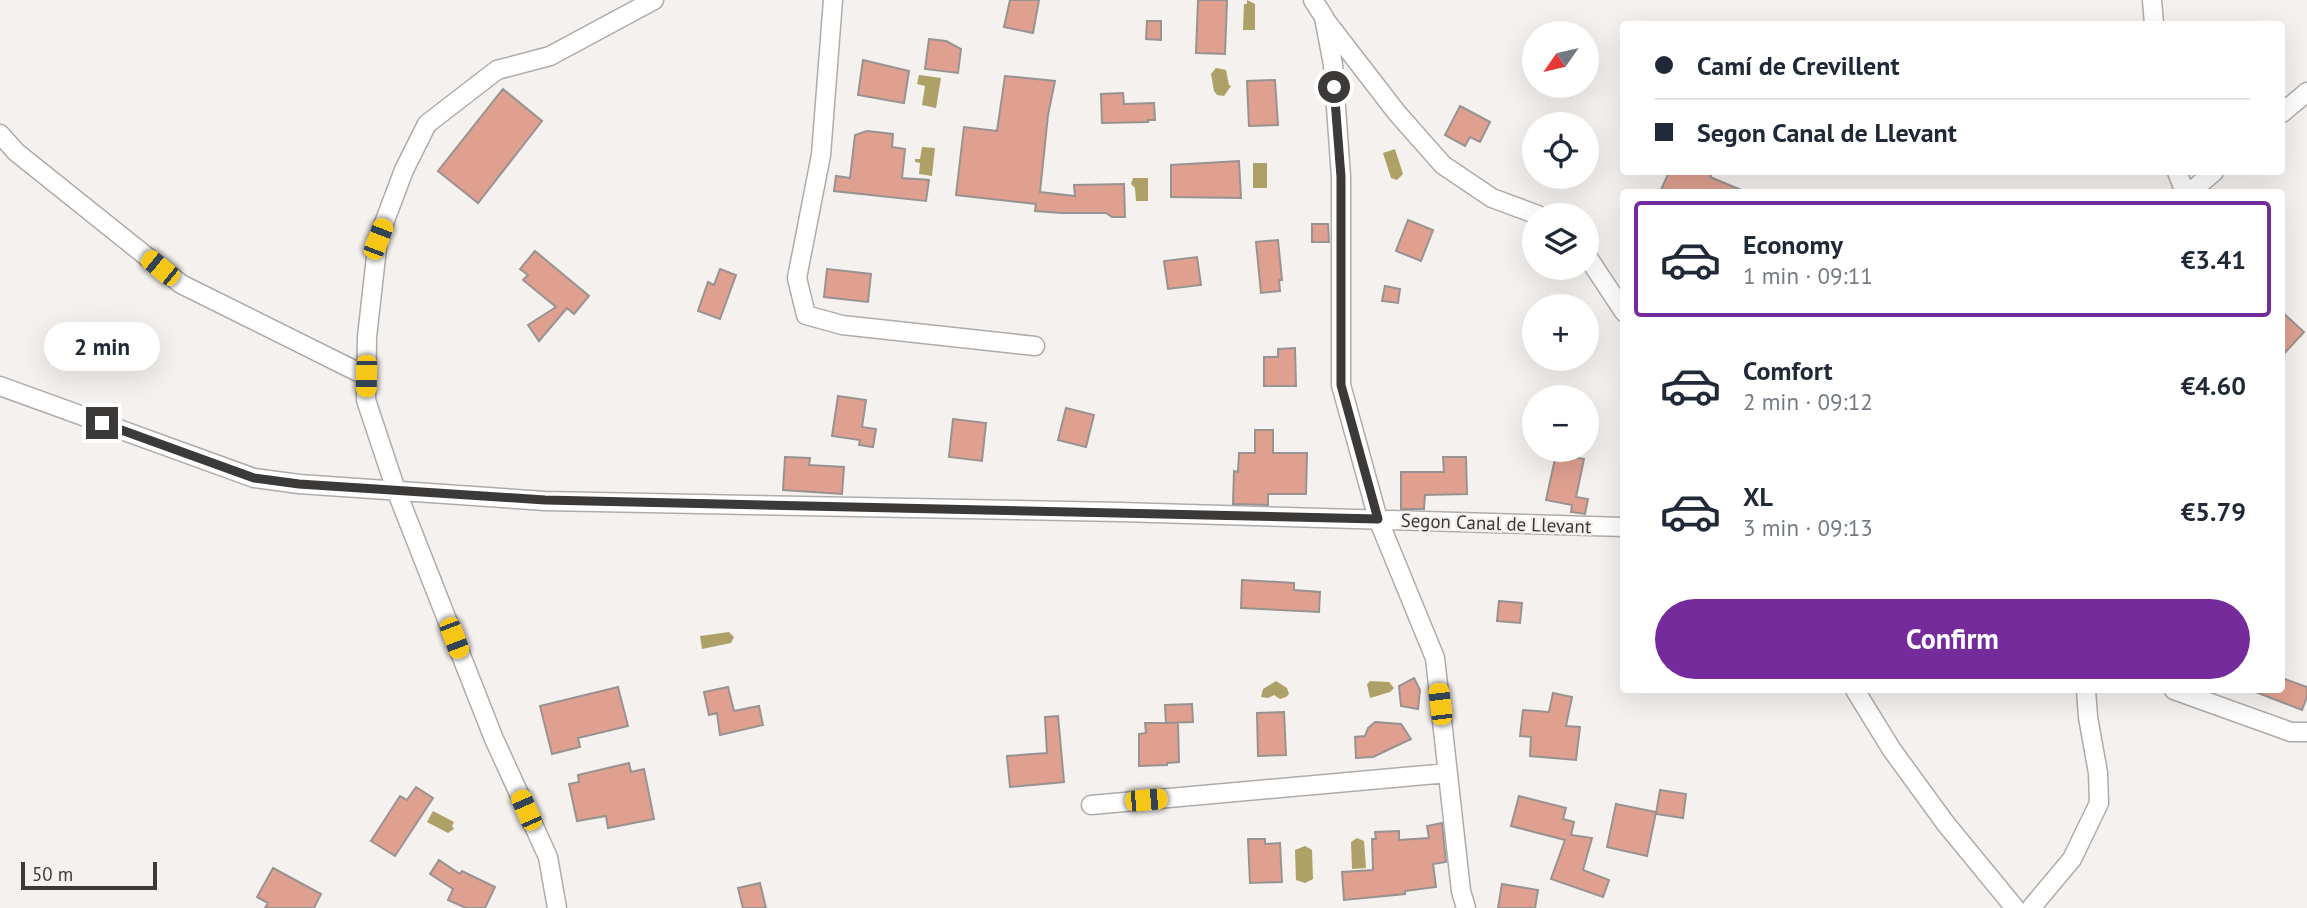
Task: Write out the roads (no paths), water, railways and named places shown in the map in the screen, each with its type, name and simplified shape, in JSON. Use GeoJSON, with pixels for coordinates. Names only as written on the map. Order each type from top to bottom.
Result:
{"type":"FeatureCollection","features":[{"type":"Feature","properties":{"kind":"street"},"geometry":{"type":"LineString","coordinates":[[557,908],[548,857],[494,739],[396,490],[366,400],[367,337],[378,239],[404,170],[427,124],[497,70],[550,56],[654,0]]}},
{"type":"Feature","properties":{"kind":"street"},"geometry":{"type":"LineString","coordinates":[[833,0],[821,155],[797,278],[806,315],[842,325],[1035,346]]}},
{"type":"Feature","properties":{"kind":"street"},"geometry":{"type":"LineString","coordinates":[[1313,0],[1397,113],[1443,165],[1492,198],[1522,209]]}},
{"type":"Feature","properties":{"kind":"street"},"geometry":{"type":"LineString","coordinates":[[2152,0],[2154,21]]}},
{"type":"Feature","properties":{"kind":"street"},"geometry":{"type":"LineString","coordinates":[[1324,18],[1333,65],[1341,177],[1341,385],[1378,519],[1435,658],[1461,891],[1466,908]]}},
{"type":"Feature","properties":{"kind":"street"},"geometry":{"type":"LineString","coordinates":[[2285,110],[2307,92]]}},
{"type":"Feature","properties":{"kind":"street"},"geometry":{"type":"LineString","coordinates":[[0,134],[16,152],[181,284],[366,376]]}},
{"type":"Feature","properties":{"kind":"street"},"geometry":{"type":"LineString","coordinates":[[2192,189],[2210,175]]}},
{"type":"Feature","properties":{"kind":"street"},"geometry":{"type":"LineString","coordinates":[[1599,274],[1620,306]]}},
{"type":"Feature","properties":{"kind":"street","name":"Segon Canal de Llevant"},"geometry":{"type":"LineString","coordinates":[[0,386],[254,478],[299,484],[545,500],[1620,527]]}},
{"type":"Feature","properties":{"kind":"street"},"geometry":{"type":"LineString","coordinates":[[1857,693],[1892,750],[1946,824],[2015,908]]}},
{"type":"Feature","properties":{"kind":"street"},"geometry":{"type":"LineString","coordinates":[[2031,908],[2072,859],[2099,803],[2098,773],[2086,693]]}},
{"type":"Feature","properties":{"kind":"street"},"geometry":{"type":"LineString","coordinates":[[2182,693],[2291,732],[2307,732]]}},
{"type":"Feature","properties":{"kind":"street"},"geometry":{"type":"LineString","coordinates":[[1091,805],[1448,773]]}}]}
